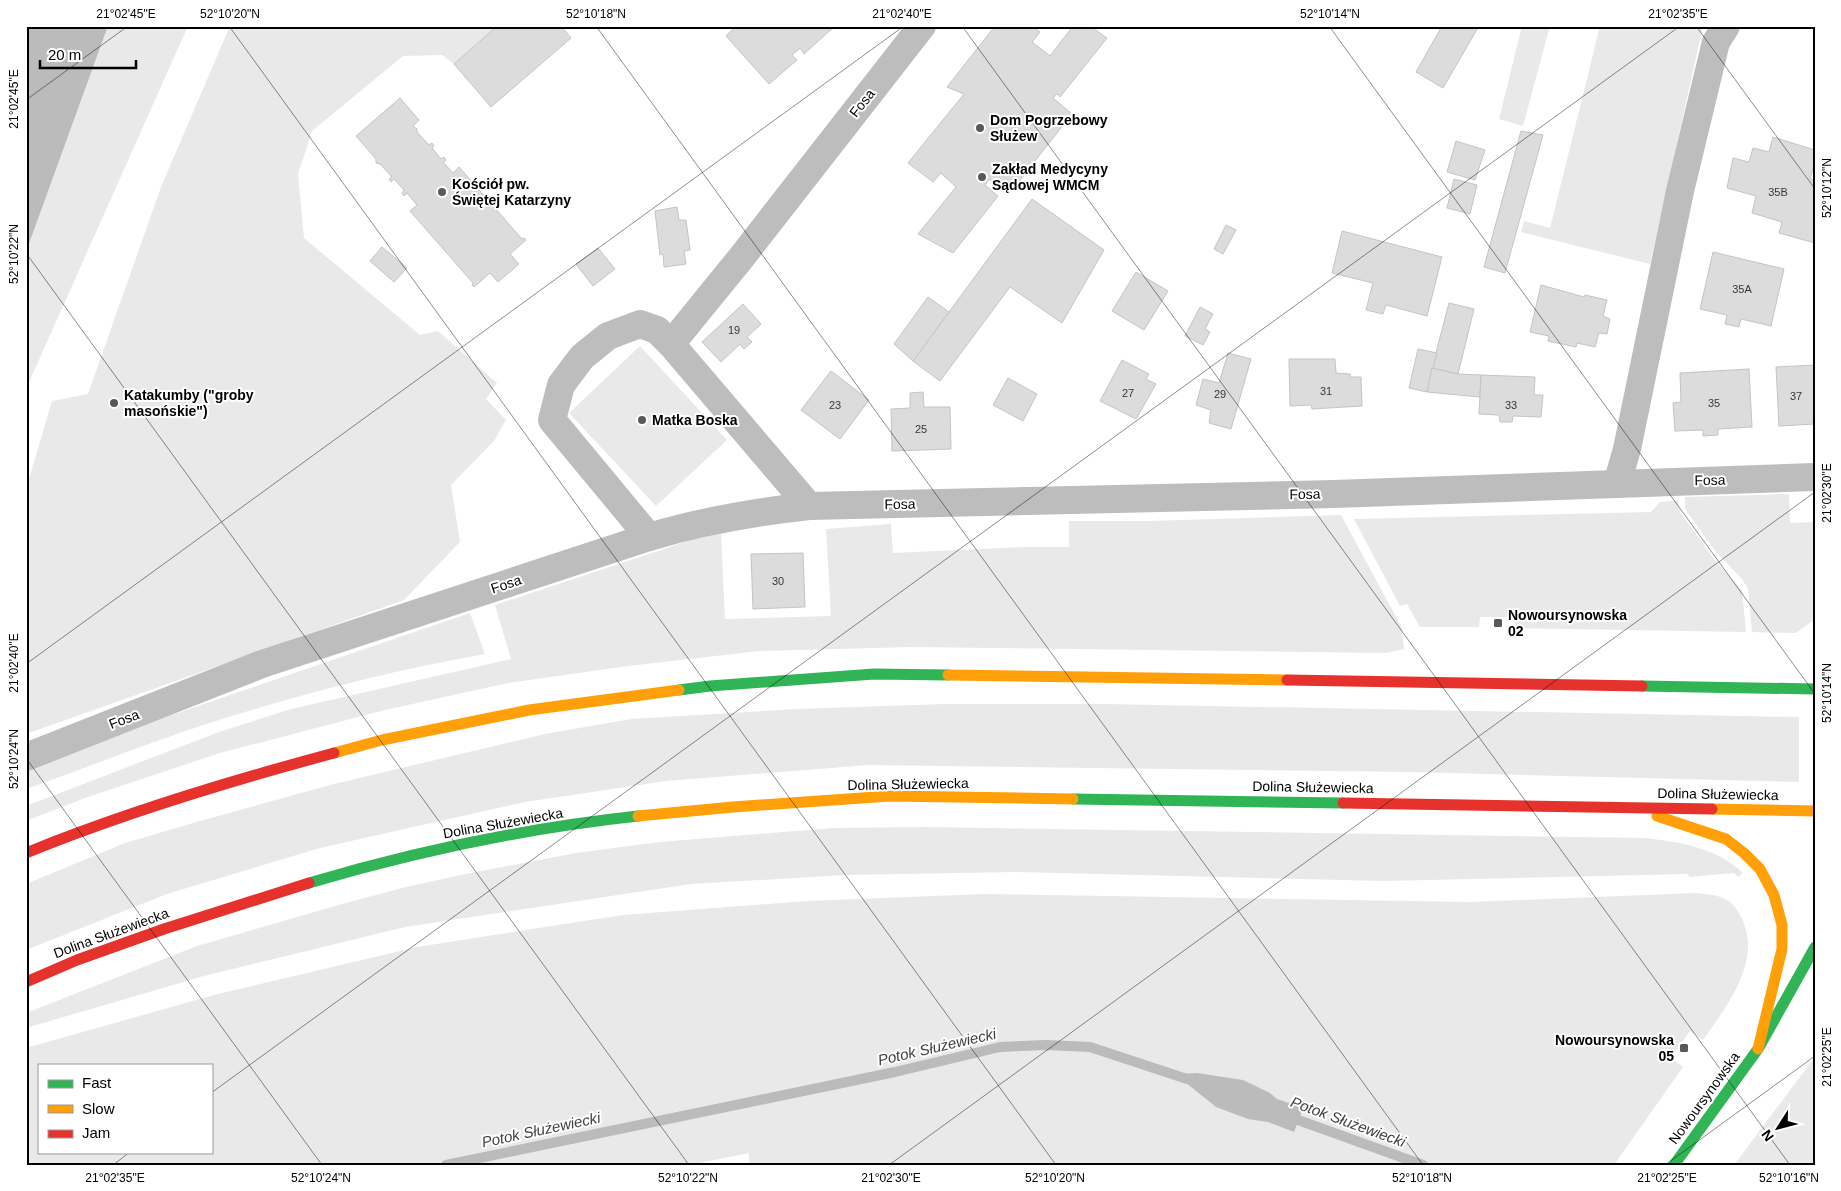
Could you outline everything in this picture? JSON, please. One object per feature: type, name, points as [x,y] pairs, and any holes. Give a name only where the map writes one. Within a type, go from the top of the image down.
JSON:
[{"type":"main road","points":[[26,853],[72,834],[239,778],[382,740],[529,710],[710,686],[874,674],[1509,682],[1815,689]]},
{"type":"main road","name":"Dolina Służewiecka","points":[[26,982],[107,950],[236,904],[362,868],[474,842],[587,824],[740,806],[890,796],[1815,811]]},
{"type":"main road","points":[[1632,807],[1726,840],[1744,853],[1760,869],[1778,908],[1782,925],[1782,949],[1758,1049]]},
{"type":"main road","name":"Nowoursynowska","points":[[1758,1049],[1815,947]]},
{"type":"main road","name":"Nowoursynowska","points":[[1674,1165],[1758,1049],[1789,1015]]},
{"type":"street","name":"Fosa","points":[[671,344],[741,258],[922,26]]},
{"type":"street","points":[[1617,484],[1627,449],[1680,191],[1716,42],[1726,26]]},
{"type":"street","points":[[649,537],[552,420],[561,386],[582,357],[608,336],[640,324],[657,330],[671,344],[810,506]]},
{"type":"street","name":"Fosa","points":[[26,757],[262,664],[649,537],[682,527],[762,511],[810,506],[1334,494],[1815,477]]},
{"type":"shaded area","points":[[26,26],[108,26],[26,252]]},
{"type":"shaded area","points":[[108,26],[188,26],[26,389],[26,252]]},
{"type":"shaded area","points":[[230,26],[497,26],[454,64],[442,55],[403,56],[312,131],[298,174],[304,238],[420,335],[438,331],[497,383],[486,399],[506,420],[494,441],[451,485],[460,542],[404,600],[26,734],[26,489],[52,401],[88,394],[161,187]]},
{"type":"shaded area","points":[[1522,26],[1550,26],[1523,126],[1499,119]]},
{"type":"shaded area","points":[[1600,26],[1703,26],[1650,264],[1521,232],[1524,221],[1550,228]]},
{"type":"shaded area","points":[[640,346],[727,440],[656,506],[569,413]]},
{"type":"shaded area","points":[[1789,494],[1790,523],[1815,522],[1815,619],[1796,633],[1752,632],[1748,589],[1742,579],[1716,552],[1685,509],[1685,497]]},
{"type":"shaded area","points":[[1678,500],[1680,512],[1717,563],[1742,590],[1746,632],[1516,628],[1515,617],[1480,617],[1479,627],[1420,627],[1407,604],[1400,606],[1354,519],[1651,512],[1660,502]]},
{"type":"shaded area","points":[[1341,515],[1402,628],[1404,649],[1386,653],[910,647],[759,651],[628,666],[508,683],[385,710],[220,753],[85,798],[26,821],[26,806],[219,732],[291,709],[511,659],[495,605],[688,541],[721,533],[725,619],[831,616],[826,529],[891,524],[893,553],[1069,547],[1069,521],[1150,521]]},
{"type":"shaded area","points":[[470,613],[485,654],[383,675],[249,711],[168,737],[26,789],[26,771],[160,719]]},
{"type":"shaded area","points":[[946,704],[1105,704],[1799,717],[1799,782],[1410,772],[868,765],[666,781],[525,802],[320,848],[167,894],[26,950],[26,884],[125,843],[334,784],[545,734],[631,719],[795,709]]},
{"type":"shaded area","points":[[925,827],[1645,838],[1685,844],[1710,852],[1733,864],[1743,873],[1738,877],[1734,873],[1689,877],[1688,874],[1384,881],[1014,872],[846,875],[691,884],[405,927],[204,976],[26,1028],[26,1013],[197,946],[406,887],[576,853],[660,842],[833,828]]},
{"type":"shaded area","points":[[1694,893],[1718,896],[1734,906],[1743,921],[1748,953],[1744,969],[1731,999],[1703,1040],[1690,1031],[1671,1058],[1683,1067],[1614,1165],[749,1165],[749,1153],[690,1165],[26,1165],[26,1048],[214,995],[417,947],[623,915],[807,901],[985,894],[1472,902]]},
{"type":"shaded area","points":[[1815,1057],[1815,1165],[1734,1165],[1808,1066]]},
{"type":"shaded area","points":[[1197,1073],[1243,1080],[1270,1093],[1277,1099],[1303,1108],[1294,1132],[1268,1122],[1248,1119],[1216,1107],[1175,1074]]},
{"type":"building","points":[[497,26],[561,26],[571,38],[491,107],[454,64]]},
{"type":"building","points":[[736,26],[835,26],[804,54],[800,48],[792,55],[797,60],[769,84],[726,36]]},
{"type":"building","points":[[995,26],[1032,26],[1040,32],[1032,42],[1050,56],[1073,26],[1090,26],[1107,38],[1060,97],[1057,94],[1053,98],[1072,114],[1009,194],[989,179],[985,185],[998,196],[953,253],[918,234],[956,187],[941,173],[933,182],[908,163],[964,94],[947,87]]},
{"type":"building","points":[[1442,26],[1479,26],[1443,88],[1416,72]]},
{"type":"building","name":"Kościół pw. Świętej Katarzyny","points":[[400,98],[419,120],[413,126],[417,129],[417,132],[429,145],[432,143],[434,146],[432,148],[441,159],[444,157],[446,160],[443,162],[453,173],[459,167],[522,239],[526,240],[510,254],[519,264],[498,282],[490,273],[474,287],[472,285],[473,283],[410,211],[417,205],[407,193],[404,196],[402,193],[404,190],[394,179],[391,182],[389,179],[392,177],[380,164],[376,163],[376,159],[356,136]]},
{"type":"building","points":[[1521,131],[1543,135],[1505,273],[1484,267]]},
{"type":"building","points":[[1773,137],[1815,150],[1815,163],[1810,179],[1815,180],[1815,243],[1779,233],[1782,222],[1752,213],[1756,196],[1727,188],[1733,158],[1749,162],[1753,148],[1769,152]]},
{"type":"building","points":[[1456,141],[1485,150],[1475,180],[1447,172]]},
{"type":"building","points":[[1454,179],[1477,185],[1470,214],[1447,208]]},
{"type":"building","points":[[1032,199],[1104,250],[1062,323],[1010,287],[940,381],[913,361]]},
{"type":"building","points":[[677,207],[679,220],[686,220],[690,250],[684,251],[686,264],[664,267],[663,254],[660,255],[655,211]]},
{"type":"building","points":[[1226,225],[1236,230],[1223,254],[1214,249]]},
{"type":"building","points":[[1342,231],[1442,257],[1427,316],[1386,305],[1383,314],[1366,310],[1373,283],[1332,273]]},
{"type":"building","points":[[382,247],[407,268],[394,282],[370,261]]},
{"type":"building","points":[[598,248],[615,269],[593,286],[576,264]]},
{"type":"building","points":[[1713,252],[1784,269],[1771,326],[1741,319],[1739,327],[1725,324],[1727,315],[1700,309]]},
{"type":"building","points":[[1136,272],[1168,291],[1144,330],[1112,311]]},
{"type":"building","points":[[1541,285],[1584,297],[1585,295],[1607,300],[1603,316],[1610,319],[1607,334],[1599,333],[1595,347],[1577,343],[1576,347],[1548,341],[1549,336],[1530,332]]},
{"type":"building","points":[[928,297],[949,312],[913,361],[894,344]]},
{"type":"building","points":[[1449,303],[1474,309],[1458,374],[1432,368]]},
{"type":"building","points":[[743,304],[761,324],[747,337],[752,342],[744,349],[740,344],[721,362],[702,342]]},
{"type":"building","points":[[1200,307],[1213,314],[1205,329],[1210,332],[1203,345],[1185,336]]},
{"type":"building","points":[[1418,349],[1437,353],[1427,392],[1409,388]]},
{"type":"building","points":[[1228,353],[1251,359],[1231,429],[1209,423],[1211,410],[1196,405],[1203,379],[1219,383]]},
{"type":"building","points":[[1289,359],[1335,359],[1336,373],[1350,374],[1351,377],[1361,377],[1362,406],[1312,409],[1311,405],[1290,406]]},
{"type":"building","points":[[1122,360],[1149,374],[1146,379],[1156,384],[1136,419],[1100,401]]},
{"type":"building","points":[[1815,365],[1815,424],[1779,426],[1776,367]]},
{"type":"building","points":[[1432,368],[1458,374],[1481,375],[1480,397],[1427,392]]},
{"type":"building","points":[[1749,369],[1752,427],[1718,429],[1718,435],[1703,436],[1703,430],[1675,431],[1673,403],[1681,402],[1680,373]]},
{"type":"building","points":[[831,371],[869,400],[840,439],[801,410]]},
{"type":"building","points":[[1481,375],[1535,377],[1534,395],[1543,395],[1541,417],[1513,416],[1512,422],[1500,422],[1499,415],[1479,414]]},
{"type":"building","points":[[1008,378],[1037,394],[1023,421],[993,405]]},
{"type":"building","points":[[923,392],[924,407],[950,407],[951,449],[892,451],[891,409],[910,408],[910,393]]},
{"type":"building","points":[[803,553],[805,607],[753,609],[751,554]]},
{"type":"waterway","name":"Potok Służewiecki","points":[[446,1165],[895,1072],[1000,1047],[1046,1045],[1090,1047],[1187,1079]]},
{"type":"waterway","name":"Potok Służewiecki","points":[[1287,1116],[1423,1165]]},
{"type":"traffic: fast","points":[[679,690],[874,674],[948,675]]},
{"type":"traffic: fast","points":[[1642,686],[1815,689]]},
{"type":"traffic: fast","points":[[1073,799],[1343,803]]},
{"type":"traffic: fast","points":[[309,883],[350,871],[472,842],[555,827],[638,816]]},
{"type":"traffic: fast","points":[[1674,1165],[1758,1049],[1815,947]]},
{"type":"traffic: slow","points":[[948,675],[1287,680]]},
{"type":"traffic: slow","points":[[334,753],[382,740],[529,710],[679,690]]},
{"type":"traffic: slow","points":[[638,816],[890,796],[1073,799]]},
{"type":"traffic: slow","points":[[1712,809],[1815,811]]},
{"type":"traffic: slow","points":[[1657,816],[1726,839],[1760,869],[1774,895],[1782,925],[1782,949],[1758,1049]]},
{"type":"traffic: jam","points":[[1287,680],[1642,686]]},
{"type":"traffic: jam","points":[[26,853],[178,798],[334,753]]},
{"type":"traffic: jam","points":[[1343,803],[1712,809]]},
{"type":"traffic: jam","points":[[26,982],[77,960],[164,929],[309,883]]},
{"type":"place","name":"Dom Pogrzebowy Służew","points":[[980,128]]},
{"type":"place","name":"Zakład Medycyny Sądowej WMCM","points":[[982,177]]},
{"type":"place","name":"Kościół pw. Świętej Katarzyny","points":[[442,192]]},
{"type":"place","name":"Katakumby (\"groby masońskie\")","points":[[114,403]]},
{"type":"place","name":"Matka Boska","points":[[642,420]]},
{"type":"place","name":"Nowoursynowska 02","points":[[1498,623]]},
{"type":"place","name":"Nowoursynowska 05","points":[[1684,1048]]}]
